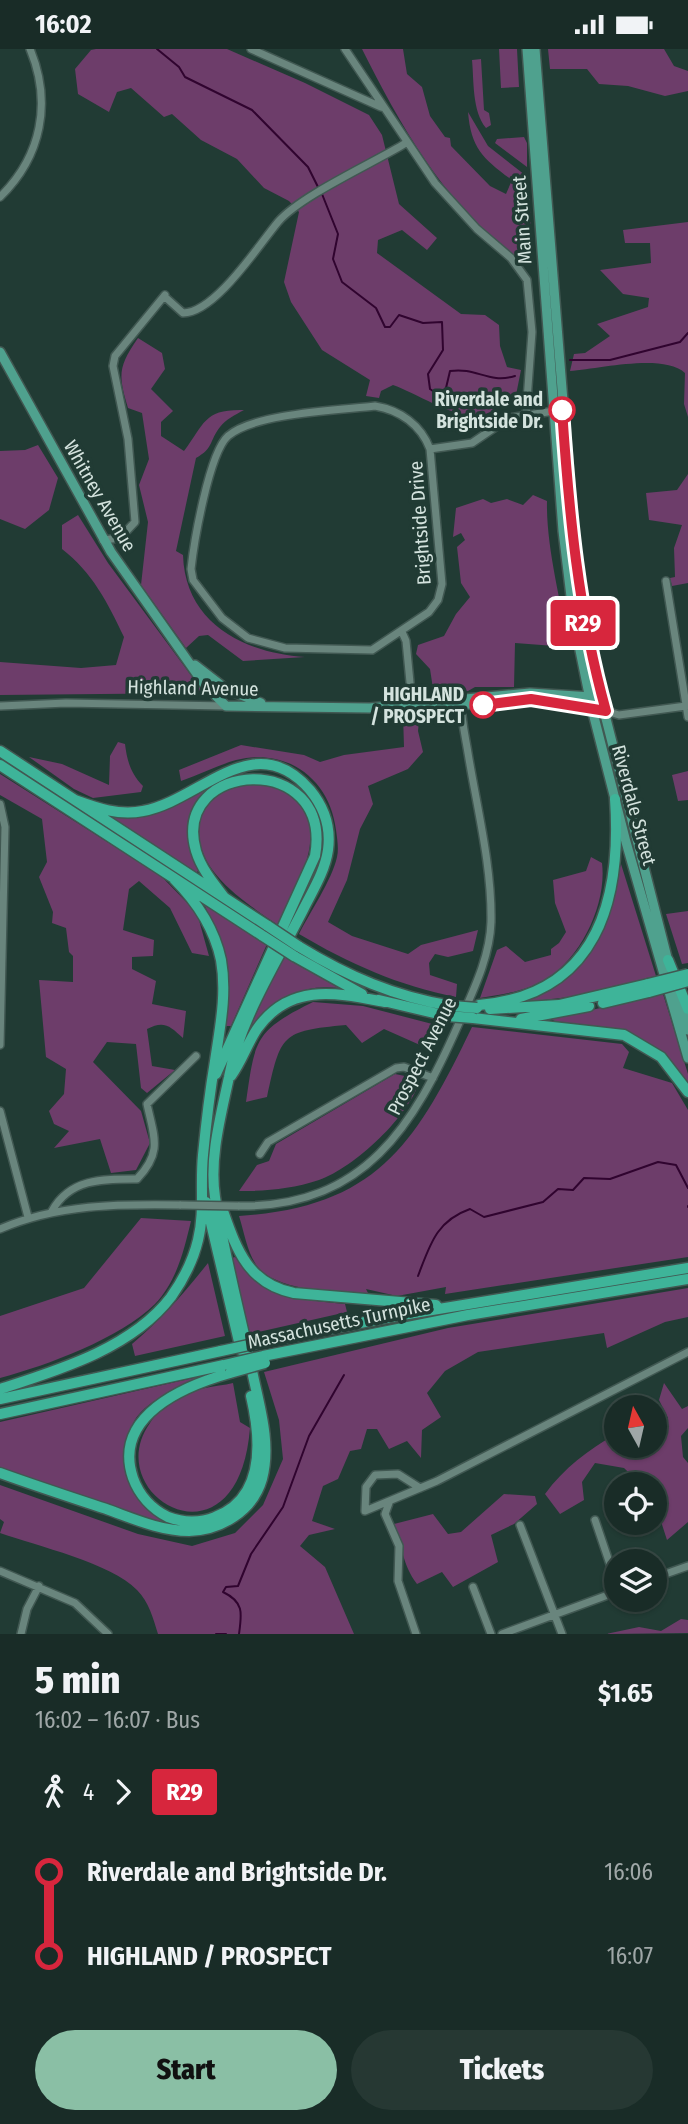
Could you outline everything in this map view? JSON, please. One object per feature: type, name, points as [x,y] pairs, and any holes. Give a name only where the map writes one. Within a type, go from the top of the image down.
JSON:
[{"type":"highway","points":[[0,751],[224,897],[265,931]]},
{"type":"highway","points":[[0,765],[174,879],[265,931],[344,986],[385,1002]]},
{"type":"highway","points":[[0,1389],[83,1358],[129,1335],[152,1318],[178,1286],[191,1261],[201,1223],[228,1080],[242,1035],[327,859],[328,829],[321,805],[305,785],[290,774],[259,765],[226,770],[165,804],[144,811],[112,811],[75,800]]},
{"type":"highway","points":[[214,1080],[315,856],[317,834],[312,815],[300,797],[284,785],[260,778],[234,780],[211,794],[200,810],[194,829],[195,848],[202,866],[224,897]]},
{"type":"highway","points":[[296,951],[373,986],[454,1009],[476,1011],[546,987],[565,974],[590,946],[606,911],[615,871],[615,799]]},
{"type":"highway","points":[[0,1473],[174,1530],[199,1530],[217,1526],[236,1515],[251,1500],[264,1469],[264,1429],[202,1158],[223,998],[220,957],[203,915],[174,879]]},
{"type":"highway","points":[[668,960],[688,1009]]},
{"type":"highway","points":[[492,1020],[548,1016],[688,974]]},
{"type":"highway","points":[[228,1080],[259,1026],[293,999],[322,992],[385,1002],[476,1011],[559,1005],[688,981]]},
{"type":"highway","points":[[476,1011],[492,1020],[605,1031],[631,1038],[660,1057],[688,1092]]},
{"type":"highway","points":[[208,1184],[239,1255],[253,1272],[272,1286],[305,1294],[456,1306]]},
{"type":"highway","points":[[208,1184],[252,1401],[258,1452],[252,1482],[236,1505],[210,1519],[175,1519],[154,1508],[138,1489],[130,1467],[134,1438],[145,1418],[165,1399],[227,1369]]},
{"type":"highway","name":"Massachusetts Turnpike","points":[[0,1399],[262,1342],[456,1306],[688,1268]]},
{"type":"highway","name":"Massachusetts Turnpike","points":[[0,1414],[227,1369],[421,1324],[688,1279]]},
{"type":"main road","name":"Main Street","points":[[527,49],[556,389]]},
{"type":"main road","name":"Main Street","points":[[535,49],[556,389]]},
{"type":"main road","name":"Whitney Avenue","points":[[0,352],[103,540],[215,702],[226,706]]},
{"type":"main road","name":"Riverdale Street","points":[[556,389],[554,411],[567,571],[589,697],[658,963],[688,1058]]},
{"type":"main road","name":"Riverdale Street","points":[[556,389],[585,633],[688,1030]]},
{"type":"main road","name":"Whitney Avenue","points":[[182,651],[226,689],[274,706]]},
{"type":"main road","points":[[215,702],[226,689]]},
{"type":"main road","name":"Highland Avenue","points":[[385,707],[397,710],[538,693],[589,697],[601,695]]},
{"type":"main road","name":"Highland Avenue","points":[[226,706],[385,707],[412,703],[531,699],[606,711]]},
{"type":"street","points":[[0,195],[27,165],[40,131],[40,81],[30,49]]},
{"type":"street","points":[[251,49],[383,107]]},
{"type":"street","points":[[345,49],[406,143],[462,215],[511,258],[527,280],[532,332],[526,414]]},
{"type":"street","points":[[103,540],[120,538],[135,522],[128,439],[113,366],[115,356],[165,295],[183,313],[200,309],[238,272],[287,212],[406,143]]},
{"type":"street","name":"Brightside Drive","points":[[375,406],[406,418],[423,434],[430,449],[442,590],[433,608],[375,649],[364,651],[276,647],[237,631],[222,618],[198,587],[191,569],[205,496],[219,452],[228,436],[255,423],[279,418],[375,406]]},
{"type":"street","name":"Brightside Drive","points":[[430,449],[472,443],[509,418],[554,411]]},
{"type":"street","points":[[666,581],[688,717]]},
{"type":"street","points":[[402,632],[406,641],[412,703]]},
{"type":"street","name":"Highland Avenue","points":[[1,706],[215,702]]},
{"type":"street","name":"Prospect Avenue","points":[[0,1229],[28,1217],[52,1211],[98,1205],[238,1206],[299,1198],[332,1186],[361,1169],[409,1122],[433,1077],[483,966],[491,923],[486,865],[461,703]]},
{"type":"street","points":[[606,711],[620,715],[686,706]]},
{"type":"street","points":[[0,804],[5,827],[0,1045]]},
{"type":"street","points":[[52,1211],[61,1196],[78,1185],[96,1180],[137,1178],[152,1163],[156,1148],[147,1104],[196,1056]]},
{"type":"street","points":[[260,1154],[268,1142],[396,1068],[406,1067],[433,1077]]},
{"type":"street","points":[[0,1111],[28,1217]]},
{"type":"street","points":[[419,1488],[398,1475],[374,1475],[366,1487],[365,1510],[419,1488],[688,1352]]},
{"type":"street","points":[[391,1501],[384,1514],[399,1546],[399,1586],[416,1634]]},
{"type":"street","points":[[595,1521],[605,1549]]},
{"type":"street","points":[[520,1525],[562,1634]]},
{"type":"street","points":[[667,1573],[688,1566]]},
{"type":"street","points":[[0,1571],[75,1602],[108,1634]]},
{"type":"street","points":[[21,1634],[27,1609],[39,1586]]},
{"type":"street","points":[[473,1587],[491,1634]]},
{"type":"street","points":[[502,1634],[604,1596]]},
{"type":"shaded area","points":[[227,49],[369,115],[382,135],[399,204],[437,238],[427,250],[402,230],[378,240],[377,253],[461,314],[485,315],[499,325],[500,346],[507,367],[521,370],[515,400],[483,415],[471,416],[448,410],[393,385],[381,391],[379,398],[366,396],[370,380],[322,350],[291,302],[284,282],[299,212],[289,201],[264,188],[237,159],[201,140],[172,114],[164,117],[131,88],[117,92],[109,112],[78,94],[75,69],[91,50]]},
{"type":"shaded area","points":[[362,49],[403,49],[407,74],[422,87],[430,116],[445,137],[450,138],[451,146],[490,186],[506,194],[512,180],[480,152],[472,135],[468,112],[488,146],[525,175],[528,180],[531,223],[525,226],[525,263],[473,219],[430,167],[394,109]]},
{"type":"shaded area","points":[[499,49],[517,49],[519,87],[501,88]]},
{"type":"shaded area","points":[[548,49],[664,49],[674,66],[688,71],[688,91],[665,96],[628,86],[599,84],[587,69],[550,69]]},
{"type":"shaded area","points":[[481,59],[484,110],[489,113],[491,125],[486,128],[476,105],[472,60]]},
{"type":"shaded area","points":[[524,137],[527,143],[527,167],[495,143],[497,139]]},
{"type":"shaded area","points":[[688,222],[688,417],[684,404],[685,373],[675,367],[647,363],[570,371],[574,354],[585,353],[610,336],[597,324],[648,307],[649,298],[623,294],[600,270],[651,263],[650,243],[625,243],[623,230]]},
{"type":"shaded area","points":[[138,338],[162,353],[165,369],[151,389],[173,411],[161,422],[161,436],[184,451],[202,425],[213,415],[244,410],[222,424],[209,447],[196,458],[176,551],[183,555],[186,579],[194,599],[206,616],[240,641],[260,649],[305,657],[243,661],[208,635],[199,636],[186,648],[141,585],[148,522],[139,485],[149,459],[142,413],[128,408],[121,379],[123,364]]},
{"type":"shaded area","points":[[38,445],[58,478],[49,510],[25,529],[0,519],[0,451],[25,450]]},
{"type":"shaded area","points":[[688,474],[688,583],[672,586],[670,578],[675,577],[674,548],[682,525],[649,520],[646,493],[677,490]]},
{"type":"shaded area","points":[[533,495],[547,501],[551,555],[568,647],[515,643],[514,687],[475,687],[468,691],[434,695],[430,669],[416,654],[418,645],[444,636],[456,614],[470,597],[461,583],[457,547],[465,540],[461,533],[453,537],[456,508],[483,499],[491,503],[507,499],[523,505]]},
{"type":"shaded area","points":[[78,515],[108,563],[204,693],[0,695],[0,662],[81,668],[116,665],[124,637],[91,578],[62,549],[62,525]]},
{"type":"shaded area","points":[[420,712],[418,731],[423,752],[408,769],[368,786],[373,804],[360,829],[347,880],[328,922],[352,936],[408,954],[421,945],[478,930],[473,951],[448,957],[435,954],[429,963],[430,975],[457,984],[456,997],[414,987],[374,972],[299,934],[330,876],[338,851],[332,812],[325,796],[303,771],[273,758],[255,757],[229,762],[181,781],[179,770],[241,745],[304,755],[320,762],[344,755],[404,747],[403,714]]},
{"type":"shaded area","points":[[118,742],[125,744],[130,767],[143,786],[141,792],[93,798],[74,789],[29,757],[62,764],[109,785],[110,756]]},
{"type":"shaded area","points":[[688,771],[688,800],[678,801],[672,775]]},
{"type":"shaded area","points":[[0,774],[161,876],[197,913],[209,956],[192,953],[170,908],[139,881],[129,889],[123,930],[154,940],[153,956],[132,957],[132,969],[156,981],[152,1004],[186,1011],[183,1038],[162,1025],[147,1029],[152,1066],[175,1070],[147,1093],[141,1088],[136,1044],[107,1042],[93,1062],[141,1111],[150,1143],[136,1170],[111,1173],[100,1139],[54,1148],[69,1131],[54,1124],[49,1111],[64,1094],[66,1069],[46,1057],[39,980],[73,982],[73,956],[69,952],[66,928],[52,923],[53,912],[39,877],[47,862],[42,819],[0,795]]},
{"type":"shaded area","points":[[245,782],[283,790],[299,803],[308,818],[311,836],[308,854],[295,892],[278,925],[235,894],[222,881],[210,867],[199,836],[201,818],[208,804],[218,794]]},
{"type":"shaded area","points":[[210,783],[212,785],[197,803],[190,825],[191,847],[199,870],[196,873],[106,814],[138,814],[161,809]]},
{"type":"shaded area","points":[[591,857],[602,863],[600,895],[590,927],[571,956],[548,978],[533,986],[480,998],[497,950],[506,946],[525,962],[551,955],[551,949],[566,932],[555,903],[553,880],[586,871]]},
{"type":"shaded area","points":[[621,864],[656,976],[578,996],[517,1003],[561,981],[589,950],[607,910]]},
{"type":"shaded area","points":[[204,904],[267,944],[231,1026],[224,1026],[221,942]]},
{"type":"shaded area","points":[[688,911],[688,963],[682,964],[666,914]]},
{"type":"shaded area","points":[[283,956],[339,988],[312,988],[290,995],[250,1027]]},
{"type":"shaded area","points":[[663,994],[688,1074],[688,1088],[668,1060],[647,1042],[622,1032],[551,1019]]},
{"type":"shaded area","points":[[313,1002],[363,1006],[440,1026],[429,1049],[384,1029],[362,1043],[346,1025],[296,1034],[281,1048],[267,1097],[246,1102],[252,1064],[261,1040],[279,1021]]},
{"type":"shaded area","points":[[472,1027],[622,1044],[629,1052],[623,1068],[672,1083],[688,1110],[688,1257],[445,1294],[446,1287],[397,1296],[366,1289],[369,1295],[307,1289],[275,1280],[263,1272],[250,1252],[239,1216],[287,1210],[326,1199],[359,1183],[387,1162],[432,1104]]},
{"type":"shaded area","points":[[395,1074],[420,1079],[415,1093],[379,1139],[348,1164],[333,1174],[299,1186],[239,1191],[257,1165],[269,1161],[276,1144]]},
{"type":"shaded area","points":[[141,1218],[191,1221],[182,1254],[163,1295],[140,1317],[103,1339],[61,1358],[0,1378],[0,1316],[84,1288]]},
{"type":"shaded area","points":[[235,1257],[271,1290],[296,1298],[345,1304],[347,1312],[249,1334],[232,1258]]},
{"type":"shaded area","points":[[208,1263],[225,1336],[135,1356],[132,1344],[172,1305]]},
{"type":"shaded area","points":[[688,1288],[688,1317],[665,1322],[607,1348],[604,1333],[478,1352],[445,1371],[427,1393],[441,1417],[422,1430],[421,1458],[407,1441],[389,1449],[377,1429],[367,1429],[361,1449],[350,1451],[338,1479],[323,1486],[312,1521],[335,1529],[309,1535],[300,1546],[325,1567],[354,1634],[158,1634],[145,1600],[125,1580],[92,1564],[0,1533],[4,1522],[0,1519],[0,1485],[138,1534],[192,1546],[235,1533],[263,1505],[283,1459],[279,1420],[264,1372],[448,1328]]},
{"type":"shaded area","points":[[202,1376],[147,1406],[132,1425],[130,1437],[138,1497],[191,1527],[154,1521],[0,1469],[0,1422]]},
{"type":"shaded area","points":[[233,1383],[240,1422],[250,1428],[240,1474],[222,1500],[199,1511],[176,1509],[156,1496],[142,1476],[139,1450],[150,1423],[161,1408],[182,1394]]},
{"type":"shaded area","points":[[664,1383],[682,1409],[688,1406],[688,1428],[681,1436],[683,1457],[688,1463],[688,1522],[667,1540],[667,1472],[628,1472],[624,1468],[595,1463],[582,1482],[584,1500],[560,1514],[545,1494],[568,1468],[604,1442],[604,1458],[667,1458],[667,1395],[660,1395]]},
{"type":"shaded area","points":[[504,1494],[535,1496],[537,1504],[514,1524],[491,1535],[498,1562],[453,1587],[442,1572],[417,1584],[406,1563],[394,1524],[433,1514],[448,1534],[461,1532]]},
{"type":"shaded area","points":[[681,1619],[688,1620],[688,1633],[606,1634],[639,1627],[661,1631]]},
{"type":"waterway","points":[[157,49],[179,67],[185,77],[252,110],[308,167],[319,189]]},
{"type":"waterway","points":[[322,194],[338,234],[333,259],[342,282],[376,308],[385,327],[390,327],[399,315],[423,323],[442,322],[443,350],[428,374],[430,389],[440,396],[446,388],[450,371],[468,371],[497,378],[515,376]]},
{"type":"waterway","points":[[570,360],[610,360],[680,342],[688,333]]},
{"type":"waterway","points":[[418,1276],[431,1244],[442,1227],[458,1214],[470,1209],[484,1217],[543,1202],[558,1189],[573,1190],[584,1178],[610,1179],[658,1162],[676,1165],[688,1188]]},
{"type":"waterway","points":[[239,1634],[240,1609],[235,1600],[223,1592],[226,1587],[238,1586],[251,1554],[283,1507],[309,1436],[344,1375]]},
{"type":"waterway","points":[[216,1634],[226,1634]]},
{"type":"bus line","name":"R29","points":[[483,705],[531,699],[606,711],[591,660],[578,590],[562,410]]},
{"type":"place","name":"Riverdale and Brightside Dr.","points":[[562,410]]},
{"type":"place","name":"HIGHLAND / PROSPECT","points":[[483,705]]}]
